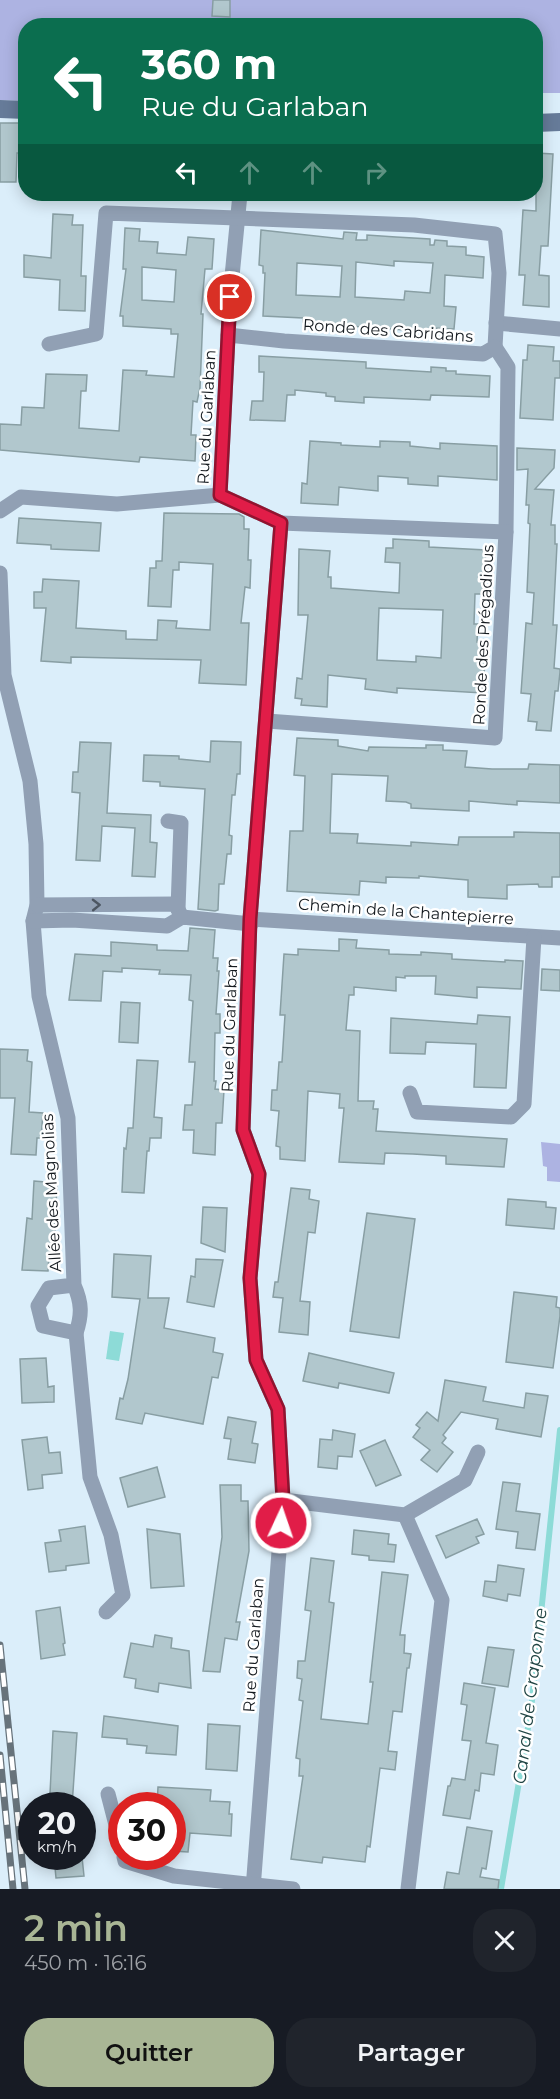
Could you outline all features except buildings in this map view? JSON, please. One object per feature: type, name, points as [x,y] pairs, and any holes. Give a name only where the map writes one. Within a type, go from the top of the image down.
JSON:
[{"type":"main road","points":[[0,109],[18,110]]},
{"type":"main road","points":[[543,123],[560,122]]},
{"type":"street","name":"Rue du Garlaban","points":[[239,201],[228,335],[220,495],[281,523],[250,922],[243,1130],[259,1174],[250,1278],[256,1360],[278,1409],[283,1500],[253,1887]]},
{"type":"street","points":[[49,344],[96,334],[106,213],[236,219]]},
{"type":"street","name":"Ronde des Cabridans","points":[[228,335],[284,341],[483,354],[495,347],[499,273],[495,234],[414,225],[236,219]]},
{"type":"street","points":[[496,323],[560,329]]},
{"type":"street","points":[[495,347],[508,367],[506,532]]},
{"type":"street","points":[[0,511],[21,497],[117,504],[220,495]]},
{"type":"street","name":"Ronde des Prégadious","points":[[267,721],[495,738],[506,532],[281,523]]},
{"type":"street","name":"Allée des Magnolias","points":[[0,573],[4,675],[30,782],[37,853],[37,905],[33,921],[39,996],[68,1118],[74,1285],[81,1300],[81,1317],[76,1333],[90,1478],[111,1535],[123,1595],[106,1612]]},
{"type":"street","points":[[33,921],[72,920],[167,926],[180,913],[181,824],[168,821]]},
{"type":"street","points":[[37,905],[175,904],[180,913]]},
{"type":"street","points":[[180,913],[250,922]]},
{"type":"street","name":"Chemin de la Chantepierre","points":[[250,922],[560,938]]},
{"type":"street","points":[[410,1093],[417,1112],[512,1117],[524,1104],[534,937]]},
{"type":"street","name":"Allée des Magnolias","points":[[74,1285],[49,1288],[38,1306],[43,1326],[76,1333]]},
{"type":"street","points":[[283,1500],[405,1515],[465,1480],[478,1452]]},
{"type":"street","points":[[405,1515],[442,1600],[408,1889]]},
{"type":"street","points":[[145,1870],[173,1882],[293,1889]]},
{"type":"shaded area","points":[[0,0],[560,0],[560,93],[543,93],[543,18],[18,18],[18,101],[0,100]]},
{"type":"shaded area","points":[[541,1142],[560,1144],[560,1182],[547,1181],[547,1167],[543,1166]]},
{"type":"shaded area","points":[[110,1331],[124,1333],[119,1361],[106,1359]]},
{"type":"waterway","name":"Canal de Craponne","points":[[501,1889],[531,1710],[560,1430]]},
{"type":"railway","points":[[0,1645],[25,1889]]},
{"type":"railway","points":[[0,1755],[13,1889]]},
{"type":"route","points":[[230,297],[220,495],[281,523],[250,919],[243,1130],[259,1174],[250,1278],[256,1360],[278,1409],[283,1500],[281,1523]]}]
